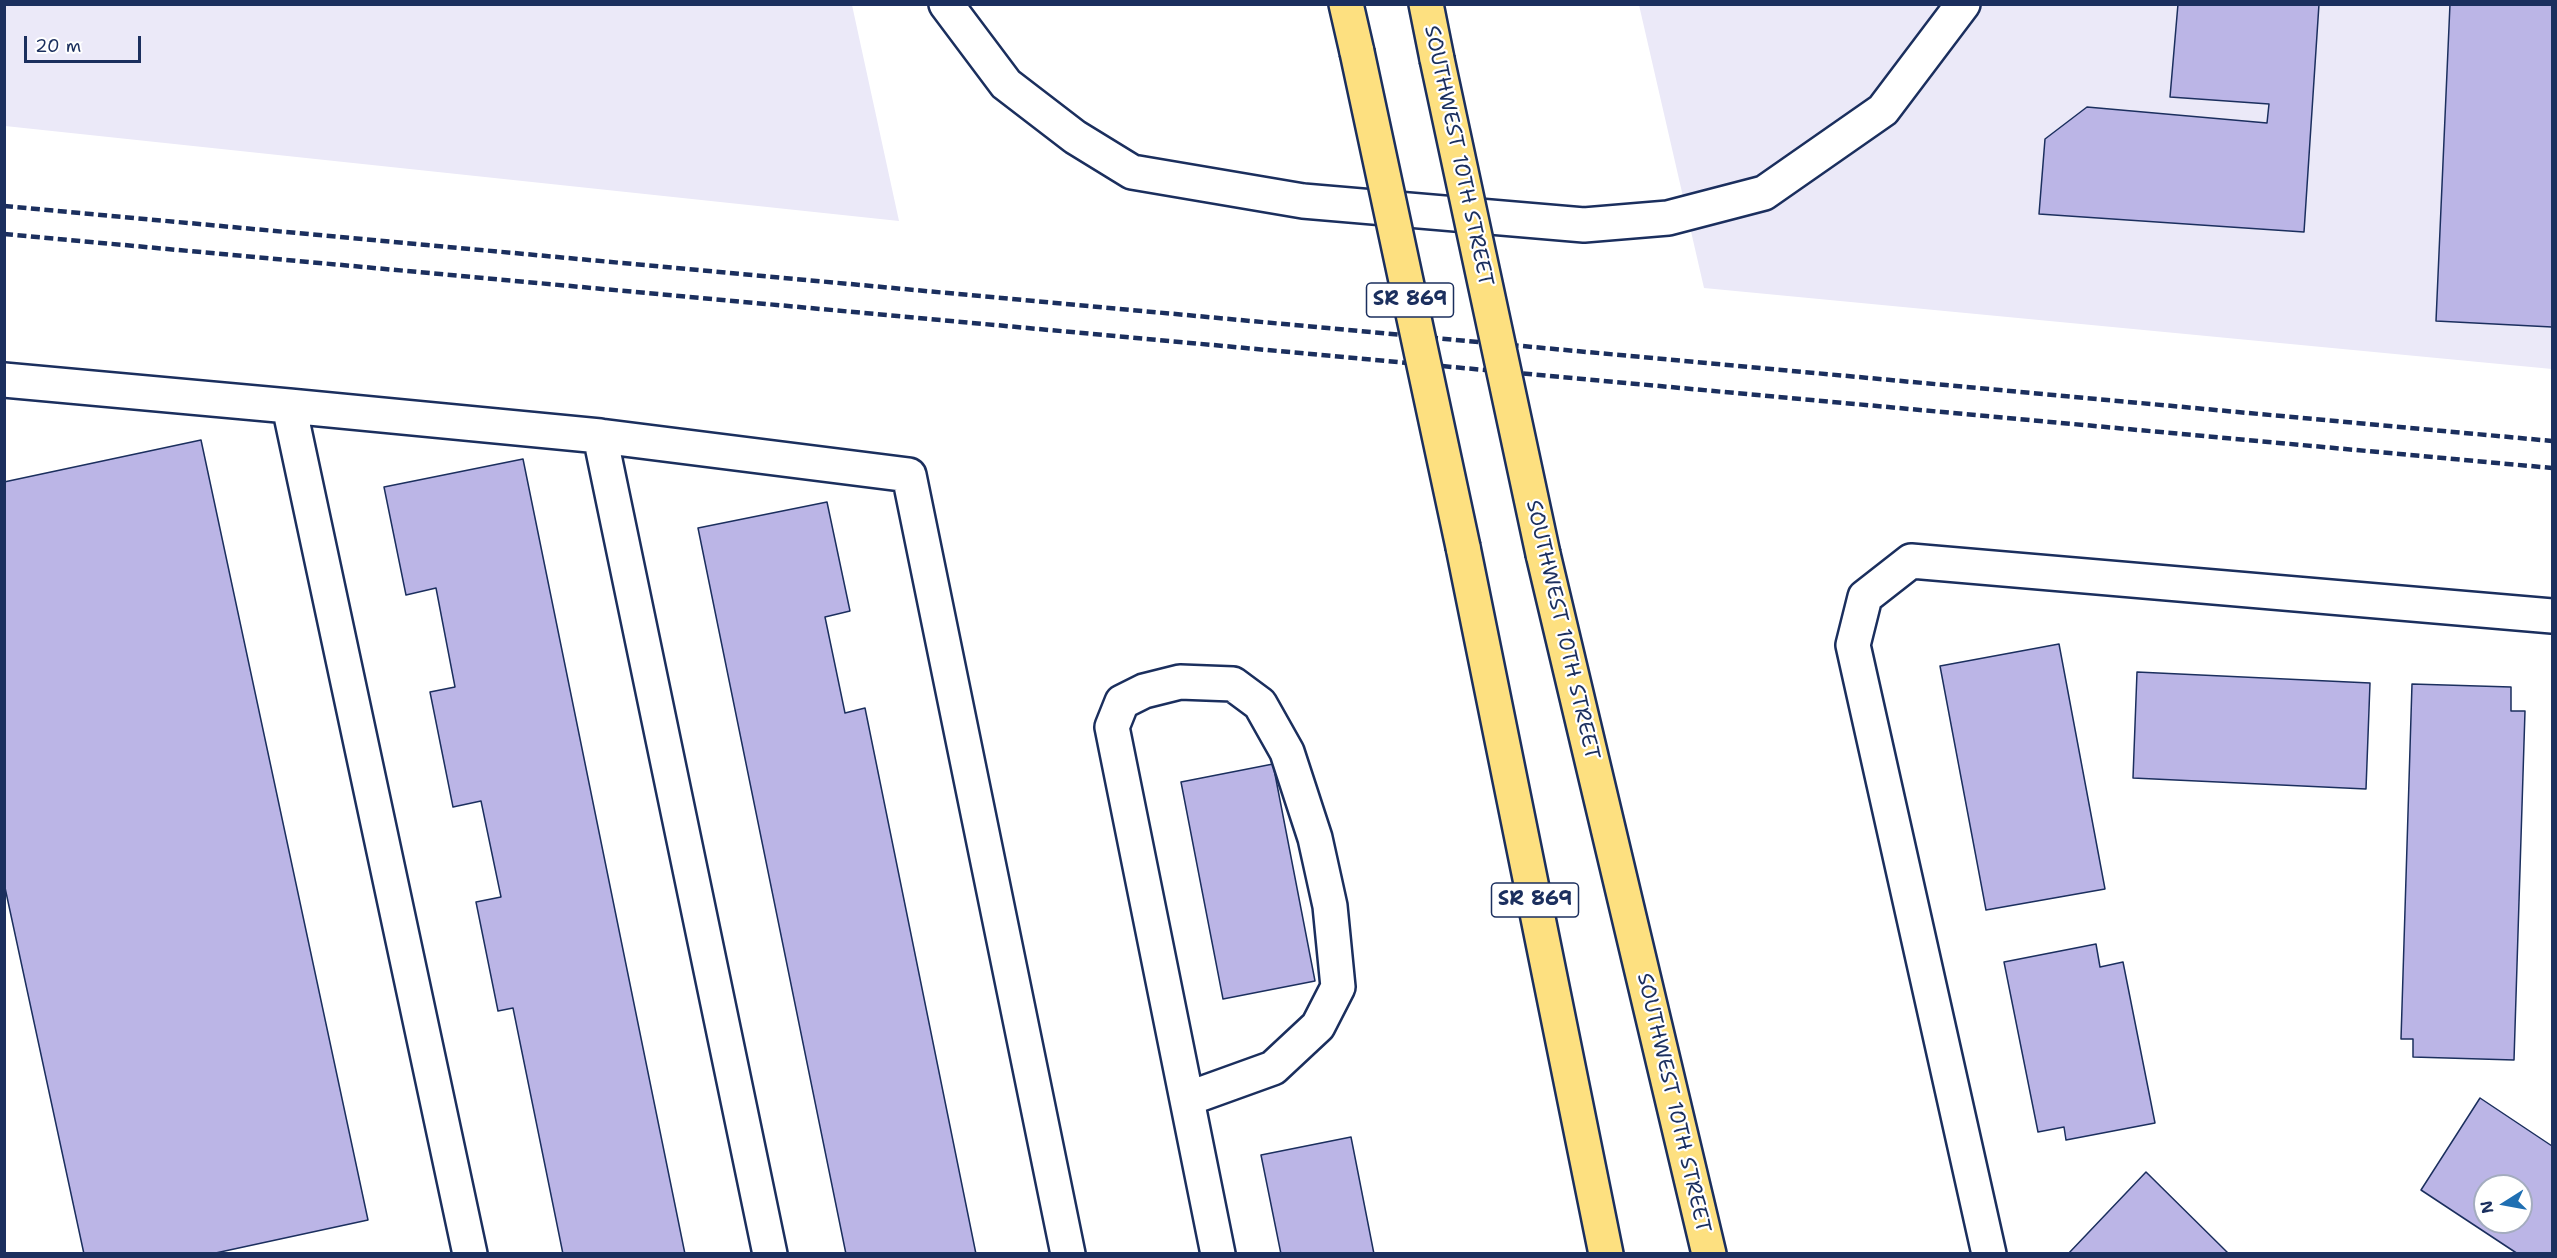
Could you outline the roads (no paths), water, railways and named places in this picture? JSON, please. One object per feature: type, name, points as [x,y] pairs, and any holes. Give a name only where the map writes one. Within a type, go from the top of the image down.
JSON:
[{"type":"main road","name":"SR 869","points":[[1346,4],[1463,547],[1606,1254]]},
{"type":"main road","name":"SOUTHWEST 10TH STREET","points":[[1426,4],[1543,554],[1709,1254]]},
{"type":"street","points":[[945,4],[1006,84],[1075,137],[1132,172],[1303,201],[1584,225],[1668,218],[1764,194],[1883,110],[1963,4]]},
{"type":"street","points":[[4,380],[600,436],[909,476],[1068,1254]]},
{"type":"street","points":[[289,406],[470,1254]]},
{"type":"street","points":[[600,436],[770,1254]]},
{"type":"street","points":[[1989,1254],[1853,645],[1865,597],[1911,561],[2553,616]]},
{"type":"street","points":[[1187,1099],[1273,1068],[1318,1026],[1338,987],[1330,906],[1315,838],[1287,752],[1260,704],[1233,684],[1180,682],[1144,691],[1122,702],[1112,727],[1218,1254]]},
{"type":"railway","points":[[4,206],[2552,441]]},
{"type":"railway","points":[[4,234],[2552,468]]}]
